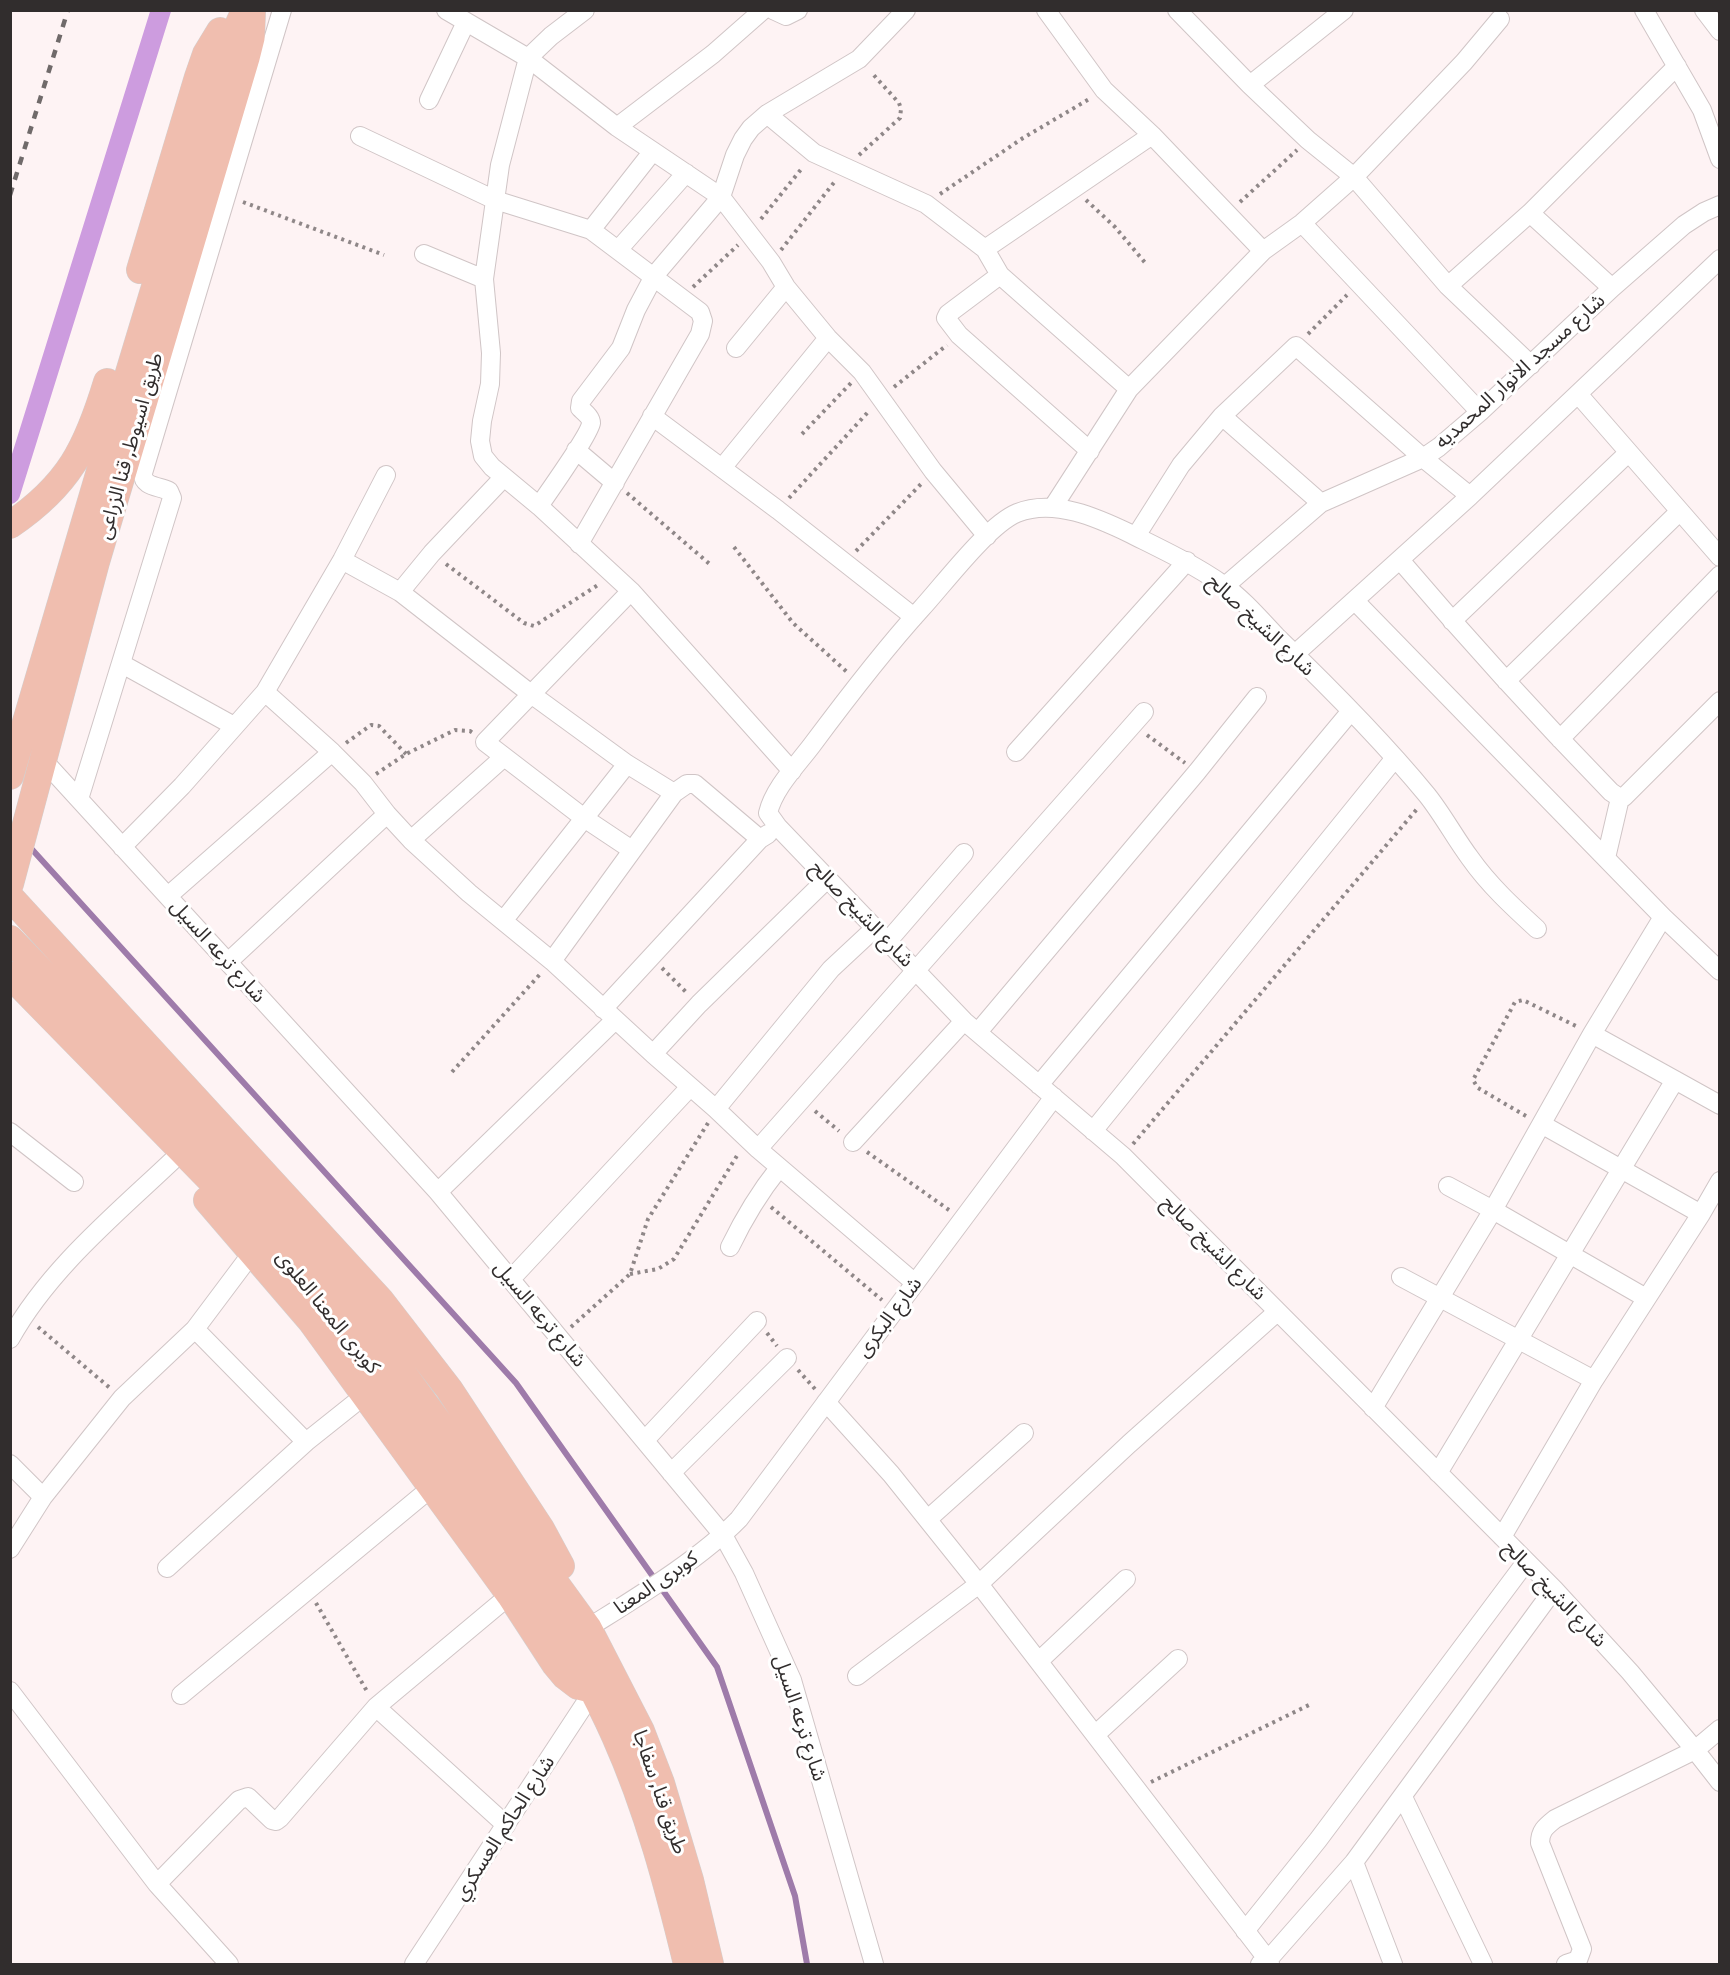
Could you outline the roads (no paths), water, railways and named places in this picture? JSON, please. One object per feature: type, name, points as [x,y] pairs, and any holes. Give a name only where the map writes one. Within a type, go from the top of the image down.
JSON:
[{"type":"highway","points":[[10,525],[32,510],[55,489],[73,466],[88,439],[99,410],[206,54],[219,33],[239,10]]},
{"type":"highway","name":"طريق اسيوط, قنا الزراعى","points":[[10,776],[15,740],[225,55],[245,10]]},
{"type":"highway","name":"طريق اسيوط, قنا الزراعى","points":[[10,884],[111,510],[246,58],[251,38],[252,10]]},
{"type":"highway","points":[[10,897],[381,1301],[416,1345],[473,1425],[541,1528],[559,1560],[588,1628]]},
{"type":"highway","name":"كوبرى المعنا العلوى","points":[[10,939],[289,1230],[354,1307],[413,1404],[546,1607],[594,1690]]},
{"type":"highway","name":"كوبرى المعنا العلوى","points":[[10,975],[281,1252],[340,1324],[413,1404],[588,1628]]},
{"type":"highway","points":[[10,989],[172,1161],[311,1321],[510,1596],[555,1664],[578,1686],[594,1690]]},
{"type":"highway","name":"طريق قنا, سفاجا","points":[[588,1628],[641,1731],[661,1783],[690,1880],[710,1965]]},
{"type":"highway","name":"طريق قنا, سفاجا","points":[[594,1690],[615,1734],[646,1811],[670,1890],[687,1965]]},
{"type":"street","points":[[79,800],[172,498],[169,491],[145,482],[142,473],[282,10]]},
{"type":"street","points":[[446,10],[528,58],[617,126],[721,197],[771,262],[786,287],[828,338],[862,372],[933,471],[987,536]]},
{"type":"street","points":[[585,10],[551,36],[528,58],[500,165],[484,279],[491,352],[490,384],[480,441],[483,456],[631,591],[792,771]]},
{"type":"street","points":[[617,126],[713,54],[763,10]]},
{"type":"street","points":[[773,10],[786,16],[798,10]]},
{"type":"street","points":[[539,506],[591,424],[590,419],[580,408],[581,401],[621,348],[636,310],[654,276],[721,197],[743,139],[750,129],[767,114],[859,59],[906,10]]},
{"type":"street","points":[[1046,10],[1104,90],[1152,135],[1263,251]]},
{"type":"street","points":[[1177,10],[1250,85],[1308,140],[1353,177],[1448,286],[1531,364]]},
{"type":"street","points":[[1250,85],[1344,10]]},
{"type":"street","points":[[1644,10],[1702,110],[1719,159]]},
{"type":"street","points":[[1704,10],[1719,31]]},
{"type":"street","points":[[1053,507],[1129,389],[1263,251],[1302,223],[1353,177],[1457,70],[1500,19]]},
{"type":"street","points":[[429,100],[466,22]]},
{"type":"street","points":[[1448,286],[1530,213],[1677,66]]},
{"type":"street","points":[[767,114],[814,153],[926,204],[986,249],[1000,274],[1129,389]]},
{"type":"street","points":[[986,249],[1152,135]]},
{"type":"street","points":[[360,136],[495,201],[591,230],[700,312],[703,328],[579,544]]},
{"type":"street","points":[[591,230],[653,151]]},
{"type":"street","points":[[618,250],[686,173]]},
{"type":"street","name":"شارع مسجد الانوار المحمديه","points":[[1225,586],[1321,503],[1423,458],[1480,412],[1612,288],[1684,225],[1719,205]]},
{"type":"street","points":[[1530,213],[1612,288]]},
{"type":"street","points":[[1302,223],[1480,412]]},
{"type":"street","points":[[424,254],[484,279]]},
{"type":"street","points":[[1295,654],[1470,496],[1719,259]]},
{"type":"street","points":[[1000,274],[948,314],[946,318],[948,322],[959,335],[1090,451]]},
{"type":"street","points":[[736,348],[786,287]]},
{"type":"street","points":[[722,468],[828,338]]},
{"type":"street","points":[[1136,536],[1181,465],[1222,416],[1296,346],[1423,458],[1470,496]]},
{"type":"street","points":[[1578,394],[1719,557]]},
{"type":"street","points":[[652,416],[778,510],[914,617]]},
{"type":"street","points":[[1222,416],[1321,503]]},
{"type":"street","points":[[576,450],[615,483]]},
{"type":"street","points":[[1452,621],[1628,453]]},
{"type":"street","points":[[123,847],[182,786],[265,692],[342,560],[386,474]]},
{"type":"street","points":[[400,592],[432,553],[504,477]]},
{"type":"street","name":"شارع الشيخ صالح","points":[[1537,929],[1511,906],[1479,871],[1428,796],[1395,758],[1295,654],[1225,586],[1187,561],[1136,536],[1100,520],[1053,507],[1035,508],[1017,513],[987,536],[858,683],[792,771],[769,811],[770,818],[778,827],[971,1027],[1123,1156],[1554,1589],[1630,1672],[1719,1782]]},
{"type":"street","points":[[1506,681],[1679,512]]},
{"type":"street","points":[[342,560],[400,592],[531,694],[627,764],[674,793]]},
{"type":"street","points":[[1400,560],[1506,681],[1611,792],[1620,798]]},
{"type":"street","points":[[1016,752],[1187,561]]},
{"type":"street","points":[[1560,739],[1719,575]]},
{"type":"street","points":[[631,591],[485,742],[584,818],[632,850]]},
{"type":"street","points":[[1355,601],[1719,971]]},
{"type":"street","points":[[122,664],[234,726]]},
{"type":"street","points":[[265,692],[332,752],[363,783],[411,840],[469,893],[552,961],[717,1109],[779,1168],[915,1283]]},
{"type":"street","points":[[853,1142],[971,1027],[1197,772],[1257,697]]},
{"type":"street","points":[[1620,798],[1624,797],[1719,701]]},
{"type":"street","points":[[1039,1084],[1351,711]]},
{"type":"street","points":[[752,1144],[801,1099],[1138,718]]},
{"type":"street","points":[[168,896],[332,752]]},
{"type":"street","points":[[411,840],[504,757]]},
{"type":"street","points":[[1093,1131],[1395,758]]},
{"type":"street","name":"شارع ترعه السيل","points":[[44,760],[438,1192],[723,1535],[744,1573],[792,1680],[874,1965]]},
{"type":"street","points":[[502,921],[627,764]]},
{"type":"street","points":[[552,961],[674,793],[687,784],[695,784],[760,839]]},
{"type":"street","points":[[1606,858],[1620,798]]},
{"type":"street","points":[[228,962],[387,814]]},
{"type":"street","points":[[438,1192],[609,1014],[650,957],[760,839],[778,827]]},
{"type":"street","points":[[717,1109],[831,969],[882,934],[964,853]]},
{"type":"street","points":[[653,1054],[699,1004],[828,878]]},
{"type":"street","points":[[1373,1408],[1493,1210],[1543,1125],[1592,1034],[1663,916]]},
{"type":"street","points":[[1592,1034],[1719,1105]]},
{"type":"street","points":[[1438,1473],[1675,1080]]},
{"type":"street","points":[[511,1279],[690,1087]]},
{"type":"street","name":"شارع البكرى","points":[[723,1535],[739,1519],[1054,1097]]},
{"type":"street","points":[[1543,1125],[1701,1214]]},
{"type":"street","points":[[10,1132],[74,1182]]},
{"type":"street","points":[[10,1339],[24,1315],[63,1267],[172,1161]]},
{"type":"street","points":[[730,1247],[758,1195],[779,1168]]},
{"type":"street","points":[[1502,1538],[1594,1380],[1701,1214],[1719,1181]]},
{"type":"street","points":[[1448,1186],[1646,1298]]},
{"type":"street","points":[[10,1549],[43,1497],[122,1398],[195,1329],[252,1252]]},
{"type":"street","points":[[1401,1277],[1594,1380]]},
{"type":"street","points":[[857,1676],[979,1584],[1129,1444],[1277,1312]]},
{"type":"street","points":[[645,1440],[757,1321]]},
{"type":"street","points":[[195,1329],[306,1442]]},
{"type":"street","points":[[671,1473],[787,1358]]},
{"type":"street","points":[[167,1568],[306,1442],[365,1395]]},
{"type":"street","points":[[826,1402],[891,1474],[979,1584],[1245,1931],[1266,1963],[1354,1862],[1554,1589]]},
{"type":"street","points":[[928,1519],[1024,1433]]},
{"type":"street","points":[[10,1464],[43,1497]]},
{"type":"street","points":[[181,1695],[431,1488]]},
{"type":"street","name":"كوبرى المعنا","points":[[588,1628],[723,1535]]},
{"type":"street","points":[[1245,1931],[1318,1840],[1526,1562]]},
{"type":"street","points":[[1039,1661],[1126,1579]]},
{"type":"street","points":[[157,1884],[239,1800],[248,1797],[272,1820],[276,1821],[280,1818],[376,1707],[510,1596]]},
{"type":"street","points":[[1095,1735],[1178,1659]]},
{"type":"street","name":"شارع الحاكم العسكري","points":[[414,1965],[594,1690]]},
{"type":"street","points":[[10,1691],[157,1884],[229,1965]]},
{"type":"street","points":[[376,1707],[506,1825]]},
{"type":"street","points":[[1566,1965],[1578,1960],[1582,1949],[1540,1843],[1540,1834],[1555,1819],[1695,1750],[1719,1728]]},
{"type":"street","points":[[1403,1797],[1483,1965]]},
{"type":"street","points":[[1354,1862],[1393,1965]]},
{"type":"waterway","points":[[10,494],[161,10]]},
{"type":"waterway","points":[[28,845],[516,1383],[717,1667],[795,1896],[807,1964]]},
{"type":"railway","points":[[10,195],[68,10]]}]
